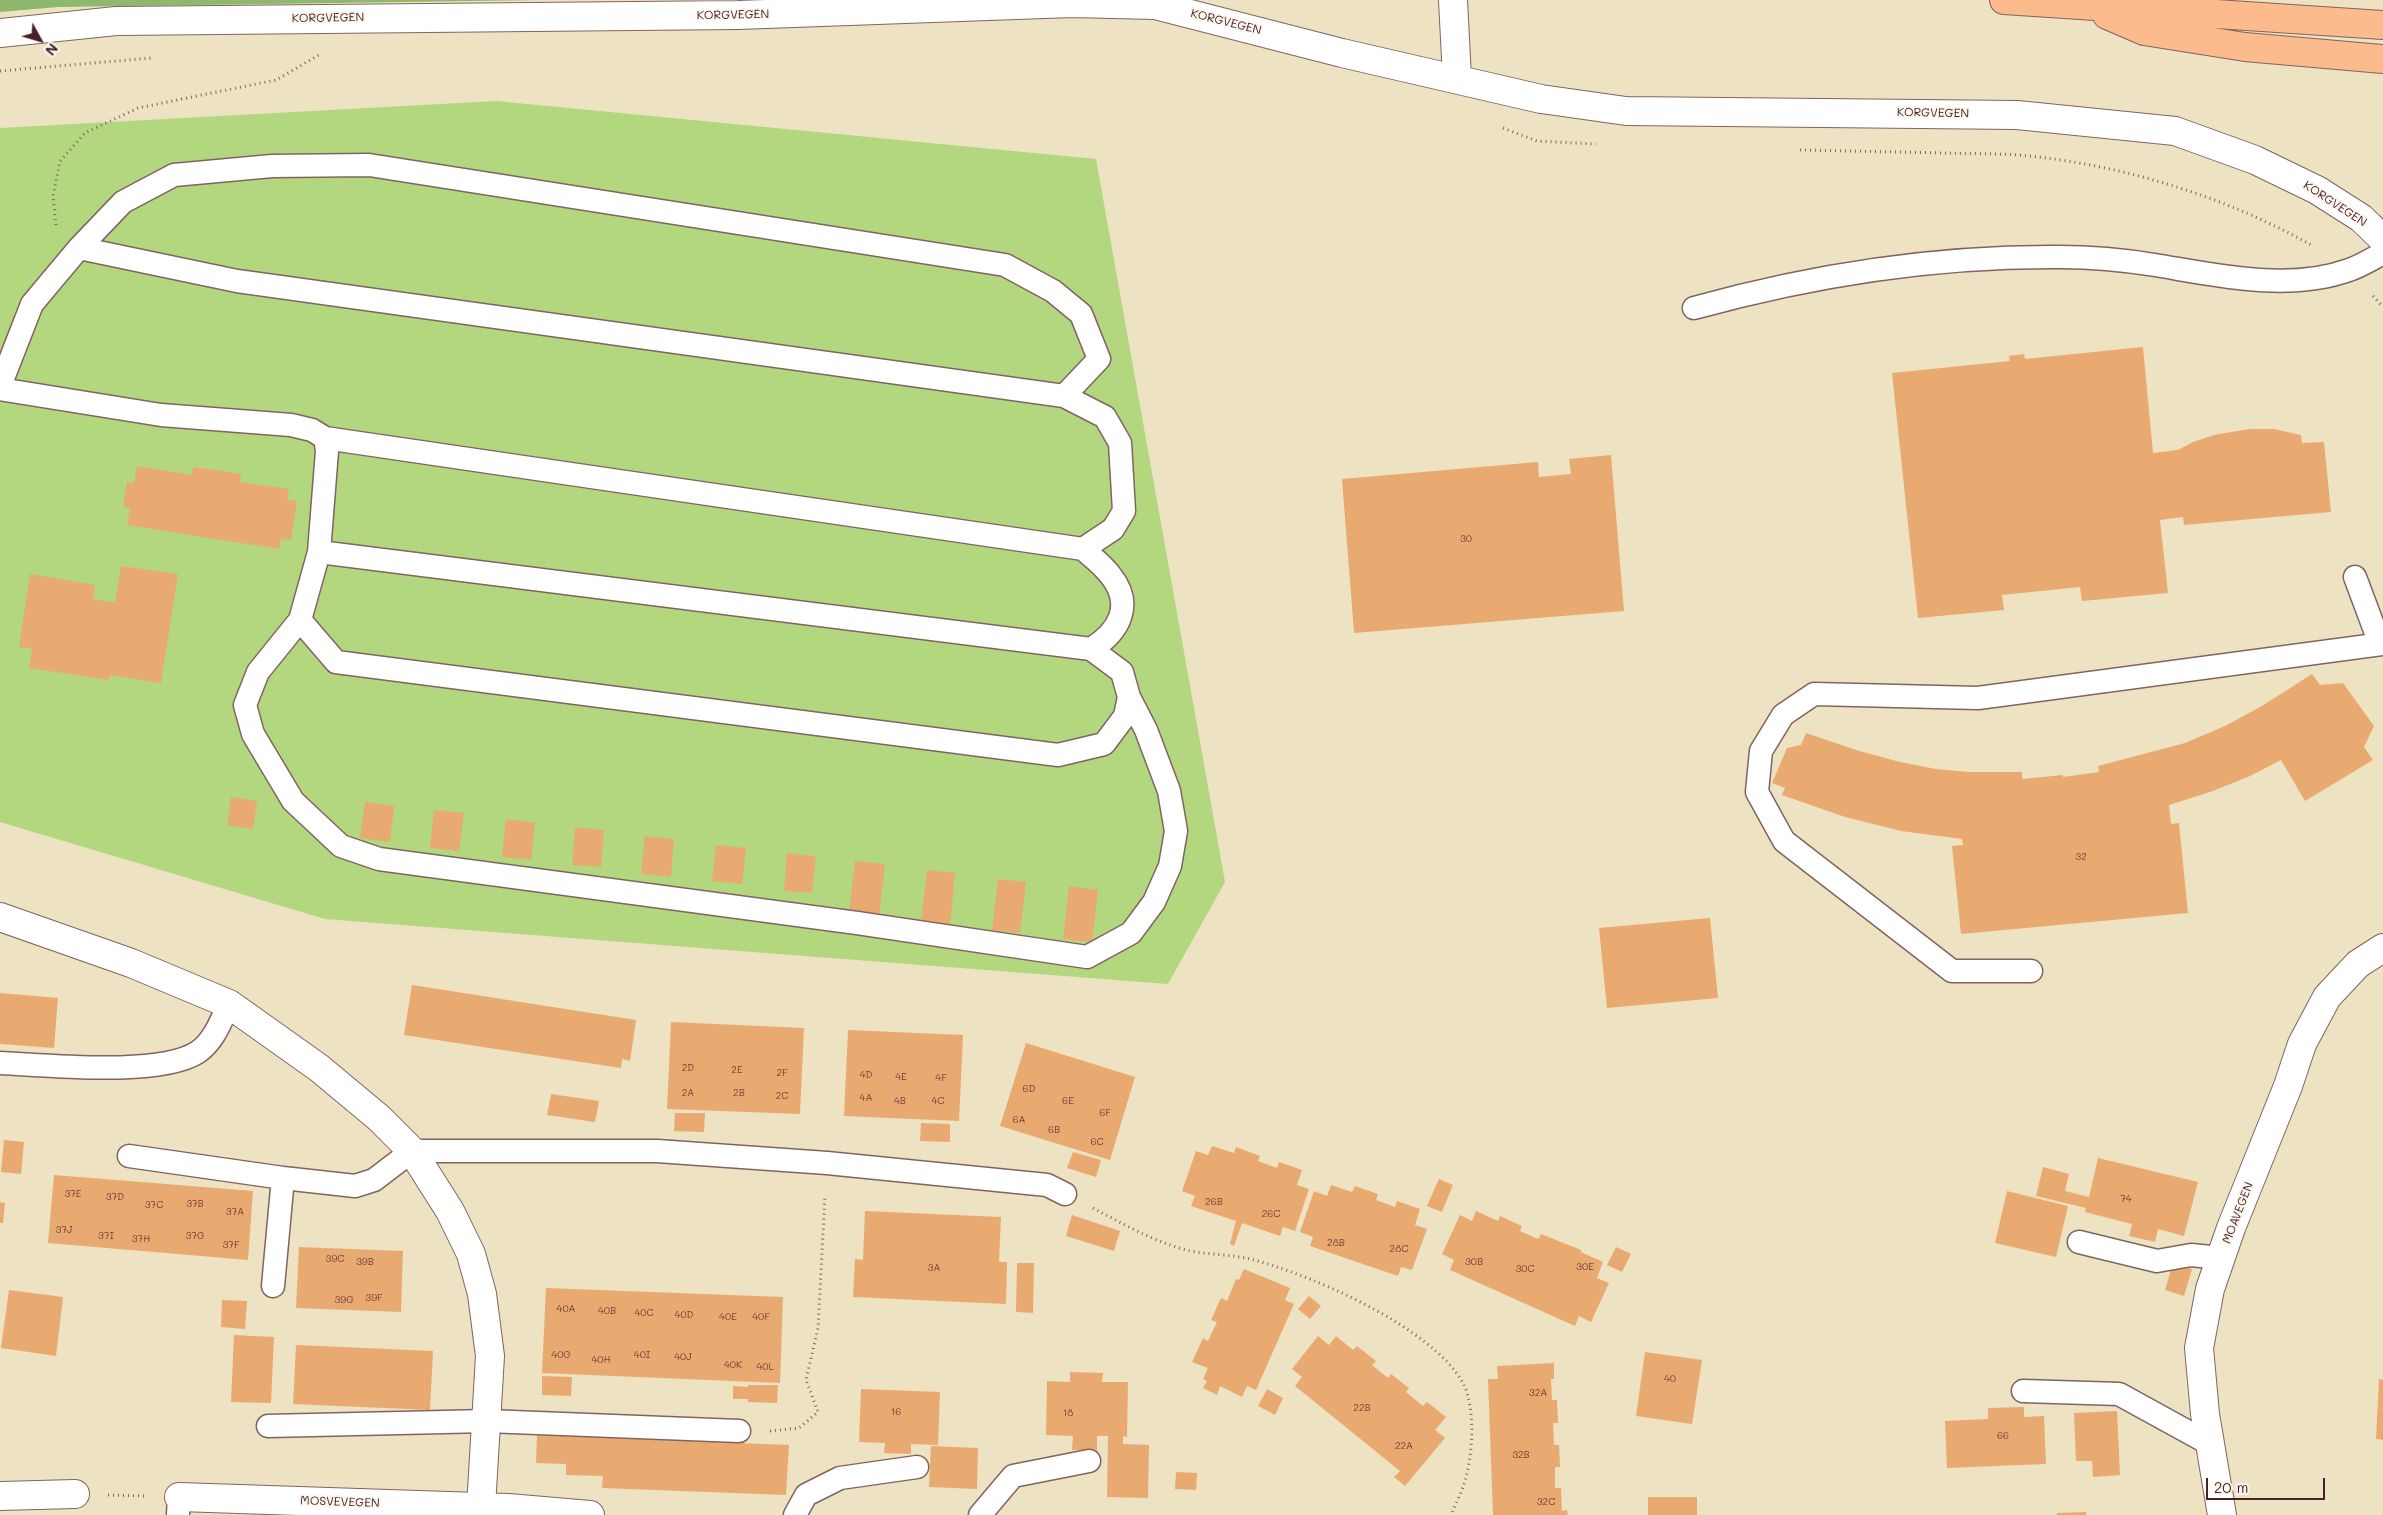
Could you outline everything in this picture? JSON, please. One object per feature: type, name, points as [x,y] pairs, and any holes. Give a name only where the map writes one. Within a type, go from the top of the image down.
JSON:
[{"type":"highway","points":[[2004,0],[2383,25]]},
{"type":"highway","points":[[2087,6],[2144,31],[2245,47],[2383,59]]},
{"type":"street","points":[[1453,0],[1457,78]]},
{"type":"street","name":"KORGVEGEN","points":[[0,33],[116,21],[738,15],[1072,3],[1145,5],[1197,15],[1342,53],[1457,78],[1541,99],[1626,111],[2017,114],[2176,131],[2255,160],[2317,190],[2361,218],[2383,239]]},
{"type":"street","points":[[0,917],[131,963],[229,1004],[319,1068],[379,1118],[412,1151],[450,1211],[473,1262],[482,1294],[490,1356],[487,1421],[499,1510]]},
{"type":"street","name":"MOAVEGEN","points":[[2222,1515],[2210,1444],[2199,1348],[2210,1289],[2220,1258],[2288,1086],[2302,1044],[2327,997],[2358,964],[2383,948]]},
{"type":"street","points":[[0,1496],[75,1494]]},
{"type":"street","name":"MOSVEVEGEN","points":[[179,1506],[499,1510],[590,1515]]},
{"type":"lane","points":[[1064,396],[1099,359],[1081,314],[1053,291],[1005,265],[369,165],[272,166],[174,175],[123,202],[79,248],[32,304],[0,388],[161,415],[292,425],[312,430],[325,438],[1083,549],[1112,576],[1122,599],[1121,620],[1106,640],[1091,649]]},
{"type":"lane","points":[[79,248],[237,281],[1064,396],[1105,417],[1120,443],[1124,511],[1113,529],[1083,549]]},
{"type":"lane","points":[[1694,308],[1748,293],[1841,274],[1976,258],[2062,257],[2152,264],[2234,278],[2267,281],[2325,277],[2350,270],[2383,253]]},
{"type":"lane","points":[[318,552],[1091,649],[1122,672],[1129,697],[1146,730],[1169,790],[1176,831],[1170,866],[1154,902],[1131,933],[1087,957],[857,923],[379,859],[341,846],[293,801],[253,734],[245,705],[258,672],[300,620],[318,552],[327,451],[325,438]]},
{"type":"lane","points":[[2031,971],[1952,971],[1784,841],[1757,792],[1761,751],[1784,715],[1814,694],[1978,698],[2382,644],[2355,577]]},
{"type":"lane","points":[[300,620],[336,662],[1058,755],[1104,744],[1125,716],[1129,697]]},
{"type":"lane","points":[[0,1063],[122,1068],[176,1061],[198,1052],[212,1038],[229,1004]]},
{"type":"lane","points":[[129,1156],[283,1178],[355,1186],[374,1180],[412,1151],[657,1151],[827,1163],[1046,1185],[1066,1194]]},
{"type":"lane","points":[[273,1286],[283,1178]]},
{"type":"lane","points":[[2079,1242],[2157,1261],[2191,1255],[2220,1258]]},
{"type":"lane","points":[[2023,1391],[2119,1394],[2210,1444]]},
{"type":"lane","points":[[268,1426],[487,1421],[739,1431]]},
{"type":"lane","points":[[980,1515],[1013,1476],[1089,1461]]},
{"type":"lane","points":[[796,1515],[806,1495],[840,1478],[917,1467]]},
{"type":"path","points":[[62,269],[53,196],[60,161],[85,133],[138,108],[276,80],[320,55],[310,55]]},
{"type":"path","points":[[0,71],[154,58]]},
{"type":"path","points":[[1494,126],[1537,141],[1603,145]]},
{"type":"path","points":[[1798,150],[2038,156],[2163,183],[2253,216],[2325,252],[2350,270],[2383,307]]},
{"type":"path","points":[[739,1431],[798,1428],[818,1412],[806,1380],[818,1328],[827,1163]]},
{"type":"path","points":[[1066,1194],[1156,1240],[1187,1250],[1248,1259],[1284,1270],[1354,1299],[1386,1316],[1424,1342],[1451,1366],[1463,1383],[1469,1404],[1472,1424],[1471,1447],[1464,1483],[1451,1515]]},
{"type":"path","points":[[75,1494],[179,1506]]},
{"type":"green space","points":[[0,0],[541,0],[58,7],[0,12]]},
{"type":"green space","points":[[496,101],[1096,159],[1225,882],[1168,984],[325,919],[0,822],[0,128]]},
{"type":"building","points":[[2143,347],[2153,453],[2178,450],[2193,442],[2214,435],[2249,429],[2274,429],[2301,435],[2302,443],[2324,442],[2331,512],[2184,525],[2183,517],[2160,520],[2168,593],[2082,601],[2080,587],[2002,595],[2004,610],[1918,618],[1892,373],[2010,361],[2009,356],[2024,354],[2025,359]]},
{"type":"building","points":[[1611,455],[1624,611],[1354,633],[1342,479],[1538,462],[1539,477],[1571,474],[1569,459]]},
{"type":"building","points":[[137,466],[192,475],[193,467],[241,474],[240,482],[289,489],[287,500],[297,501],[291,540],[281,539],[279,549],[127,525],[130,508],[123,507],[127,482],[134,483]]},
{"type":"building","points":[[121,566],[178,574],[161,683],[110,675],[109,680],[29,668],[32,648],[19,647],[30,574],[95,585],[93,599],[115,603]]},
{"type":"building","points":[[2312,674],[2320,685],[2343,683],[2374,726],[2364,747],[2373,760],[2305,801],[2281,760],[2250,776],[2213,791],[2169,805],[2171,824],[2179,823],[2188,913],[1961,934],[1952,846],[1963,845],[1962,839],[1901,831],[1845,817],[1782,795],[1785,788],[1772,783],[1787,748],[1801,745],[1806,733],[1856,750],[1900,762],[1936,769],[1969,772],[2022,772],[2022,779],[2063,775],[2063,777],[2099,772],[2098,766],[2185,743],[2225,726],[2262,706]]},
{"type":"building","points":[[231,797],[257,801],[253,829],[227,825]]},
{"type":"building","points":[[365,802],[394,806],[390,842],[360,838]]},
{"type":"building","points":[[434,810],[464,813],[459,851],[430,848]]},
{"type":"building","points":[[506,819],[535,823],[531,860],[502,857]]},
{"type":"building","points":[[575,827],[604,830],[601,867],[572,865]]},
{"type":"building","points":[[645,836],[674,839],[671,877],[641,874]]},
{"type":"building","points":[[716,845],[746,848],[742,884],[712,881]]},
{"type":"building","points":[[787,853],[816,856],[812,893],[784,891]]},
{"type":"building","points":[[855,861],[885,864],[879,917],[849,913]]},
{"type":"building","points":[[927,870],[955,873],[950,925],[921,922]]},
{"type":"building","points":[[998,879],[1026,882],[1020,933],[992,930]]},
{"type":"building","points":[[1069,886],[1098,890],[1092,942],[1063,939]]},
{"type":"building","points":[[1710,918],[1718,998],[1607,1008],[1599,928]]},
{"type":"building","points":[[412,985],[636,1020],[630,1061],[622,1059],[621,1068],[404,1035]]},
{"type":"building","points":[[0,993],[58,998],[54,1048],[0,1044]]},
{"type":"building","points":[[671,1022],[804,1028],[800,1114],[667,1109]]},
{"type":"building","points":[[848,1030],[963,1035],[959,1121],[844,1116]]},
{"type":"building","points":[[1026,1043],[1135,1077],[1110,1160],[1000,1126]]},
{"type":"building","points":[[551,1094],[599,1101],[595,1122],[547,1115]]},
{"type":"building","points":[[675,1113],[705,1113],[704,1132],[674,1131]]},
{"type":"building","points":[[921,1123],[950,1124],[950,1142],[920,1141]]},
{"type":"building","points":[[4,1140],[24,1142],[21,1174],[1,1172]]},
{"type":"building","points":[[1212,1146],[1234,1153],[1236,1147],[1260,1156],[1258,1161],[1277,1168],[1279,1162],[1302,1170],[1297,1185],[1309,1189],[1295,1231],[1283,1227],[1280,1236],[1242,1223],[1234,1246],[1230,1244],[1236,1221],[1191,1206],[1195,1196],[1182,1191],[1196,1151],[1208,1155]]},
{"type":"building","points":[[1073,1152],[1101,1160],[1096,1177],[1067,1168]]},
{"type":"building","points":[[2098,1158],[2198,1182],[2184,1236],[2158,1229],[2155,1242],[2129,1236],[2132,1224],[2085,1212],[2086,1208],[2036,1196],[2043,1167],[2069,1174],[2065,1191],[2089,1197]]},
{"type":"building","points":[[54,1175],[253,1191],[248,1260],[48,1243]]},
{"type":"building","points":[[1439,1179],[1453,1185],[1442,1212],[1427,1206]]},
{"type":"building","points":[[1331,1185],[1352,1192],[1355,1186],[1378,1194],[1376,1200],[1395,1207],[1397,1201],[1420,1209],[1415,1225],[1427,1229],[1412,1270],[1401,1267],[1398,1276],[1310,1246],[1313,1237],[1300,1232],[1314,1191],[1327,1196]]},
{"type":"building","points":[[2007,1191],[2068,1206],[2056,1257],[1995,1243]]},
{"type":"building","points":[[0,1202],[5,1203],[3,1223],[0,1223]]},
{"type":"building","points":[[865,1211],[1001,1217],[999,1262],[1007,1262],[1006,1304],[853,1297],[855,1259],[863,1260]]},
{"type":"building","points":[[1476,1211],[1498,1221],[1500,1216],[1522,1226],[1520,1231],[1538,1239],[1541,1234],[1581,1250],[1581,1252],[1603,1262],[1597,1278],[1609,1283],[1591,1322],[1579,1316],[1575,1326],[1450,1270],[1454,1260],[1442,1254],[1460,1215],[1472,1221]]},
{"type":"building","points":[[1072,1215],[1120,1231],[1114,1251],[1066,1236]]},
{"type":"building","points":[[299,1247],[403,1251],[401,1312],[296,1308]]},
{"type":"building","points":[[1616,1247],[1631,1254],[1622,1272],[1607,1265]]},
{"type":"building","points":[[1017,1263],[1034,1263],[1033,1313],[1016,1312]]},
{"type":"building","points":[[2173,1263],[2192,1269],[2184,1296],[2165,1290]]},
{"type":"building","points":[[1244,1269],[1290,1288],[1285,1300],[1294,1304],[1256,1390],[1247,1386],[1242,1397],[1220,1386],[1217,1395],[1203,1388],[1207,1381],[1203,1379],[1208,1368],[1192,1362],[1203,1338],[1208,1341],[1217,1322],[1211,1320],[1221,1298],[1227,1301],[1236,1279],[1239,1280]]},
{"type":"building","points":[[546,1288],[783,1297],[780,1383],[542,1373]]},
{"type":"building","points":[[9,1290],[63,1297],[56,1356],[1,1348]]},
{"type":"building","points":[[1309,1296],[1321,1306],[1310,1319],[1298,1309]]},
{"type":"building","points":[[222,1300],[247,1301],[245,1329],[221,1327]]},
{"type":"building","points":[[234,1335],[274,1337],[271,1403],[231,1402]]},
{"type":"building","points":[[1318,1336],[1329,1345],[1336,1336],[1353,1350],[1357,1346],[1376,1361],[1372,1365],[1388,1378],[1391,1374],[1409,1388],[1406,1392],[1423,1406],[1427,1402],[1446,1417],[1435,1430],[1445,1438],[1405,1486],[1394,1477],[1400,1471],[1295,1386],[1302,1377],[1292,1369]]},
{"type":"building","points":[[296,1345],[433,1351],[430,1410],[293,1404]]},
{"type":"building","points":[[1645,1352],[1702,1360],[1692,1424],[1636,1416]]},
{"type":"building","points":[[1554,1363],[1554,1379],[1551,1379],[1552,1400],[1557,1400],[1558,1423],[1553,1423],[1554,1445],[1559,1445],[1560,1467],[1555,1467],[1555,1488],[1561,1488],[1562,1511],[1567,1510],[1568,1515],[1493,1515],[1488,1379],[1498,1379],[1497,1366]]},
{"type":"building","points":[[1070,1372],[1103,1373],[1102,1382],[1128,1382],[1127,1437],[1123,1436],[1123,1444],[1149,1445],[1148,1498],[1107,1497],[1108,1436],[1097,1436],[1097,1451],[1072,1450],[1073,1436],[1046,1435],[1047,1381],[1070,1382]]},
{"type":"building","points":[[542,1376],[572,1377],[571,1396],[542,1395]]},
{"type":"building","points":[[2379,1379],[2383,1380],[2383,1440],[2376,1439]]},
{"type":"building","points":[[748,1385],[778,1385],[777,1403],[748,1402],[748,1399],[733,1399],[733,1386],[748,1387]]},
{"type":"building","points":[[861,1389],[940,1392],[938,1445],[911,1444],[911,1454],[884,1453],[885,1443],[859,1442]]},
{"type":"building","points":[[1267,1389],[1283,1398],[1275,1415],[1258,1406]]},
{"type":"building","points":[[2024,1407],[2024,1417],[2044,1416],[2046,1464],[1947,1468],[1945,1421],[1988,1419],[1988,1408]]},
{"type":"building","points":[[2117,1411],[2120,1475],[2093,1477],[2092,1461],[2076,1461],[2074,1413]]},
{"type":"building","points":[[537,1435],[789,1445],[786,1495],[602,1488],[603,1476],[566,1475],[566,1464],[536,1463]]},
{"type":"building","points":[[931,1446],[978,1448],[977,1489],[929,1487]]},
{"type":"building","points":[[1176,1472],[1197,1473],[1196,1490],[1175,1489]]},
{"type":"building","points":[[1648,1497],[1697,1497],[1697,1515],[1648,1515]]},
{"type":"building","points":[[2086,1512],[2086,1515],[2057,1515],[2057,1513]]}]
